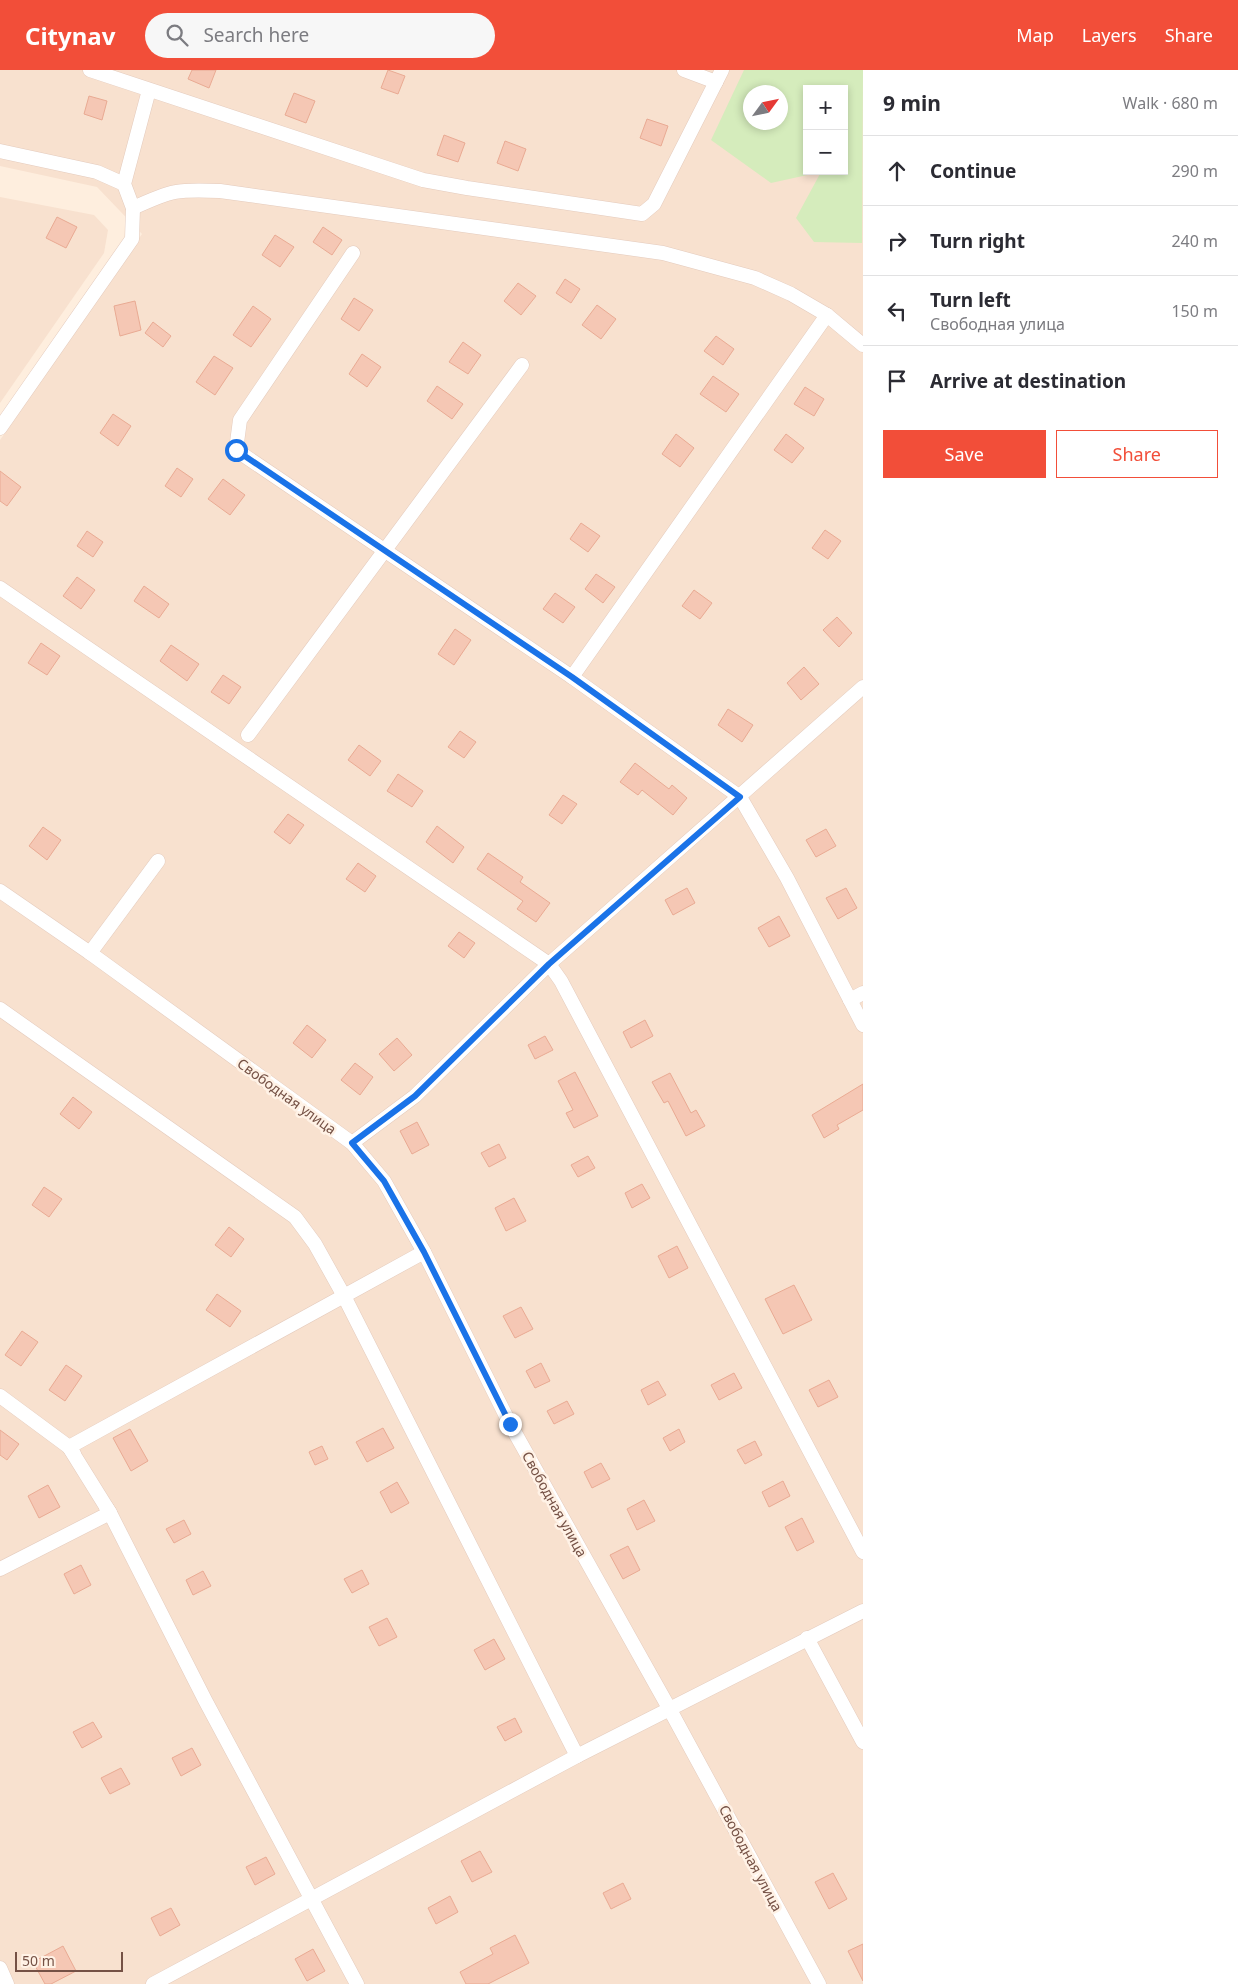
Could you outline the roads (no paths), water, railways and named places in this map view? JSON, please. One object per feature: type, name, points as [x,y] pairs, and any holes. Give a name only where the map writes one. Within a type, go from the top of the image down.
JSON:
[{"type":"street","points":[[90,70],[422,180],[642,214],[654,204],[719,76],[684,70]]},
{"type":"street","points":[[0,428],[132,240],[134,208],[124,184],[149,90]]},
{"type":"street","points":[[0,151],[97,172],[124,184]]},
{"type":"street","points":[[134,208],[167,192],[183,189],[220,191],[663,253],[755,278],[792,294],[827,315],[863,345]]},
{"type":"street","points":[[353,253],[240,420],[236,450],[386,549],[572,677],[740,797],[787,878],[863,1025]]},
{"type":"street","points":[[572,677],[827,315]]},
{"type":"street","points":[[248,735],[522,365]]},
{"type":"street","points":[[0,588],[549,964],[561,981],[863,1552]]},
{"type":"street","points":[[352,1143],[415,1096],[549,964],[863,687]]},
{"type":"street","points":[[90,953],[158,861]]},
{"type":"street","name":"Свободная улица","points":[[0,891],[90,953],[352,1143],[384,1181],[424,1252],[510,1424],[669,1708],[819,1984]]},
{"type":"street","points":[[850,1000],[863,993]]},
{"type":"street","points":[[0,1009],[295,1217],[315,1244],[344,1296],[577,1756]]},
{"type":"street","points":[[69,1446],[424,1252]]},
{"type":"street","points":[[0,1396],[69,1446],[110,1513],[357,1984]]},
{"type":"street","points":[[0,1570],[110,1513]]},
{"type":"street","points":[[153,1984],[577,1756],[863,1611]]},
{"type":"street","points":[[807,1638],[863,1742]]},
{"type":"street","points":[[0,1968],[8,1984]]}]
